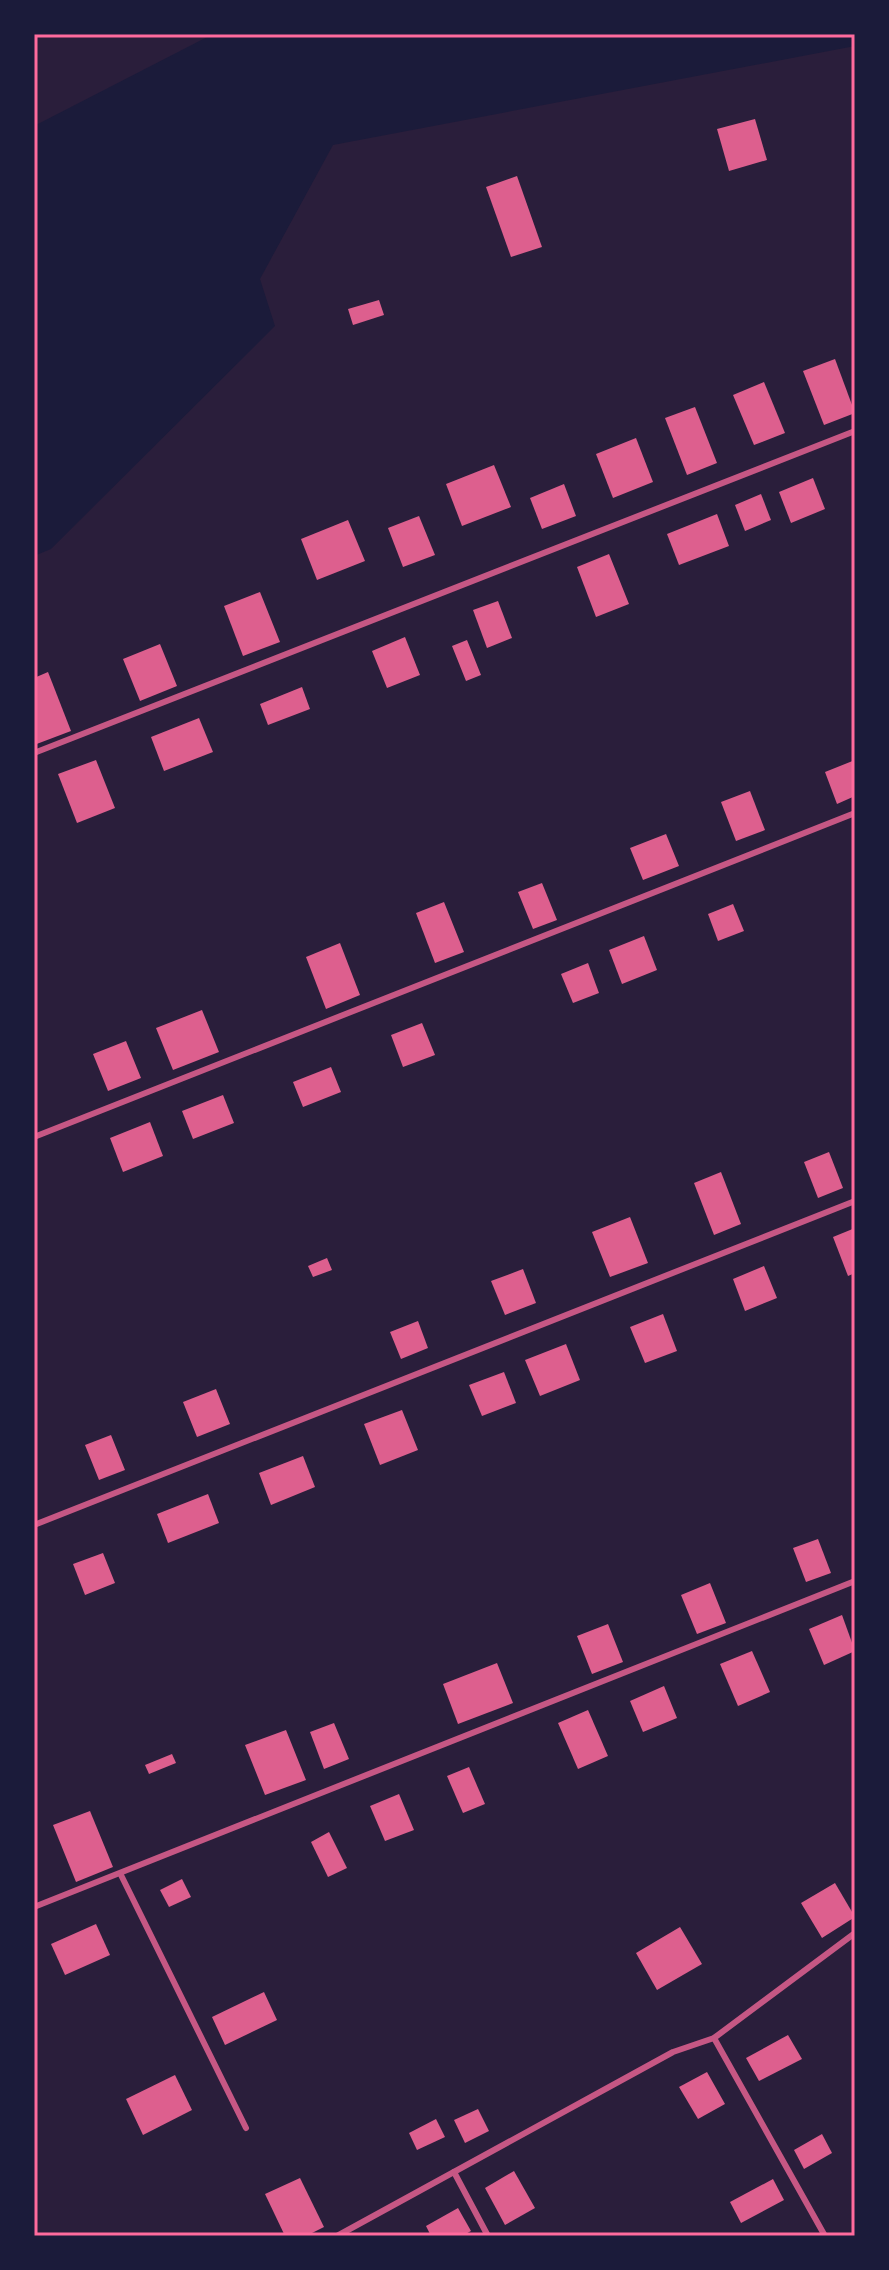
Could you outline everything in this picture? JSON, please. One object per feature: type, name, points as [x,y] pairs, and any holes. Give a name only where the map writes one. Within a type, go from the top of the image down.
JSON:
[{"type":"lane","points":[[34,753],[855,431]]},
{"type":"lane","points":[[34,1137],[855,813]]},
{"type":"lane","points":[[34,1525],[855,1201]]},
{"type":"lane","points":[[34,1907],[855,1581]]},
{"type":"lane","points":[[121,1875],[246,2128]]},
{"type":"lane","points":[[337,2236],[673,2052],[714,2038],[855,1933]]},
{"type":"lane","points":[[714,2038],[825,2236]]},
{"type":"lane","points":[[454,2172],[488,2236]]},
{"type":"shaded area","points":[[34,34],[213,34],[34,126]]},
{"type":"shaded area","points":[[855,46],[855,2236],[34,2236],[34,556],[51,549],[275,326],[260,279],[333,145]]},
{"type":"building","points":[[755,119],[767,160],[729,171],[717,129]]},
{"type":"building","points":[[517,176],[542,247],[511,257],[486,187]]},
{"type":"building","points":[[379,300],[384,315],[353,325],[348,309]]},
{"type":"building","points":[[835,359],[855,413],[824,425],[803,371]]},
{"type":"building","points":[[764,382],[785,433],[754,445],[733,395]]},
{"type":"building","points":[[695,407],[717,463],[687,475],[665,418]]},
{"type":"building","points":[[636,438],[653,482],[613,498],[596,454]]},
{"type":"building","points":[[494,465],[511,507],[462,526],[446,484]]},
{"type":"building","points":[[813,478],[825,509],[791,523],[779,492]]},
{"type":"building","points":[[564,484],[576,516],[542,529],[530,498]]},
{"type":"building","points":[[761,494],[771,520],[745,531],[735,505]]},
{"type":"building","points":[[717,514],[729,546],[679,565],[667,534]]},
{"type":"building","points":[[419,516],[435,555],[403,567],[388,528]]},
{"type":"building","points":[[348,520],[365,561],[317,580],[301,539]]},
{"type":"building","points":[[609,554],[629,604],[596,617],[577,567]]},
{"type":"building","points":[[260,592],[280,642],[243,656],[224,606]]},
{"type":"building","points":[[498,601],[512,638],[487,648],[473,610]]},
{"type":"building","points":[[405,637],[420,675],[387,688],[372,651]]},
{"type":"building","points":[[467,640],[481,675],[466,681],[452,646]]},
{"type":"building","points":[[160,644],[177,686],[140,701],[123,659]]},
{"type":"building","points":[[48,672],[71,731],[34,745],[34,678]]},
{"type":"building","points":[[302,687],[310,709],[268,725],[260,704]]},
{"type":"building","points":[[199,718],[213,752],[164,771],[151,737]]},
{"type":"building","points":[[96,760],[115,808],[77,823],[58,774]]},
{"type":"building","points":[[855,760],[855,796],[837,804],[825,772]]},
{"type":"building","points":[[750,791],[765,830],[736,841],[721,802]]},
{"type":"building","points":[[666,834],[679,866],[643,880],[630,848]]},
{"type":"building","points":[[542,883],[557,920],[533,929],[518,892]]},
{"type":"building","points":[[444,902],[464,952],[435,963],[416,913]]},
{"type":"building","points":[[733,904],[744,931],[718,941],[708,914]]},
{"type":"building","points":[[644,936],[657,970],[622,984],[609,950]]},
{"type":"building","points":[[340,943],[360,995],[326,1009],[306,957]]},
{"type":"building","points":[[588,963],[599,993],[573,1003],[561,974]]},
{"type":"building","points":[[202,1010],[219,1052],[173,1070],[156,1028]]},
{"type":"building","points":[[422,1023],[435,1055],[403,1067],[391,1035]]},
{"type":"building","points":[[126,1041],[141,1078],[108,1091],[93,1054]]},
{"type":"building","points":[[331,1067],[341,1092],[303,1107],[293,1082]]},
{"type":"building","points":[[223,1095],[234,1123],[193,1139],[182,1111]]},
{"type":"building","points":[[150,1122],[163,1156],[123,1172],[110,1138]]},
{"type":"building","points":[[829,1152],[843,1188],[818,1198],[804,1162]]},
{"type":"building","points":[[721,1172],[741,1224],[714,1235],[694,1183]]},
{"type":"building","points":[[630,1217],[648,1263],[610,1277],[592,1232]]},
{"type":"building","points":[[855,1228],[855,1273],[848,1276],[833,1237]]},
{"type":"building","points":[[327,1258],[332,1270],[313,1277],[308,1266]]},
{"type":"building","points":[[764,1266],[777,1298],[745,1311],[733,1279]]},
{"type":"building","points":[[523,1269],[536,1303],[505,1315],[491,1281]]},
{"type":"building","points":[[663,1314],[677,1351],[645,1363],[630,1327]]},
{"type":"building","points":[[418,1321],[428,1348],[401,1359],[390,1332]]},
{"type":"building","points":[[566,1344],[580,1380],[540,1396],[525,1360]]},
{"type":"building","points":[[504,1372],[516,1403],[482,1416],[469,1385]]},
{"type":"building","points":[[216,1389],[230,1424],[197,1437],[183,1402]]},
{"type":"building","points":[[402,1410],[418,1450],[380,1465],[364,1424]]},
{"type":"building","points":[[111,1435],[125,1470],[99,1480],[85,1445]]},
{"type":"building","points":[[303,1456],[315,1487],[271,1505],[259,1473]]},
{"type":"building","points":[[208,1494],[219,1523],[168,1543],[157,1514]]},
{"type":"building","points":[[818,1539],[831,1573],[806,1582],[793,1548]]},
{"type":"building","points":[[103,1553],[115,1583],[85,1595],[73,1564]]},
{"type":"building","points":[[710,1583],[726,1623],[697,1634],[681,1595]]},
{"type":"building","points":[[842,1615],[855,1651],[824,1665],[809,1629]]},
{"type":"building","points":[[608,1624],[623,1662],[592,1674],[577,1636]]},
{"type":"building","points":[[752,1651],[770,1692],[738,1706],[720,1664]]},
{"type":"building","points":[[497,1663],[513,1703],[458,1724],[443,1684]]},
{"type":"building","points":[[664,1686],[677,1718],[643,1732],[630,1701]]},
{"type":"building","points":[[588,1710],[608,1756],[578,1769],[558,1723]]},
{"type":"building","points":[[334,1723],[349,1759],[324,1769],[310,1732]]},
{"type":"building","points":[[286,1730],[306,1780],[265,1795],[245,1745]]},
{"type":"building","points":[[172,1754],[176,1763],[149,1774],[145,1765]]},
{"type":"building","points":[[469,1767],[485,1804],[463,1813],[447,1776]]},
{"type":"building","points":[[399,1794],[414,1830],[385,1841],[370,1806]]},
{"type":"building","points":[[90,1811],[113,1867],[76,1882],[53,1825]]},
{"type":"building","points":[[329,1832],[347,1868],[328,1877],[311,1842]]},
{"type":"building","points":[[182,1879],[191,1897],[169,1907],[160,1890]]},
{"type":"building","points":[[835,1883],[855,1917],[822,1938],[801,1903]]},
{"type":"building","points":[[96,1924],[110,1955],[65,1975],[51,1944]]},
{"type":"building","points":[[680,1927],[702,1964],[657,1990],[636,1953]]},
{"type":"building","points":[[264,1992],[277,2020],[225,2045],[212,2017]]},
{"type":"building","points":[[788,2035],[802,2059],[759,2081],[746,2058]]},
{"type":"building","points":[[707,2072],[725,2104],[698,2119],[679,2087]]},
{"type":"building","points":[[175,2075],[192,2110],[143,2135],[126,2099]]},
{"type":"building","points":[[478,2109],[489,2131],[465,2143],[454,2120]]},
{"type":"building","points":[[436,2119],[445,2137],[417,2150],[409,2133]]},
{"type":"building","points":[[822,2134],[832,2153],[804,2169],[794,2150]]},
{"type":"building","points":[[514,2171],[535,2208],[505,2225],[485,2188]]},
{"type":"building","points":[[300,2178],[324,2227],[306,2236],[285,2236],[265,2194]]},
{"type":"building","points":[[773,2179],[784,2200],[741,2223],[730,2202]]},
{"type":"building","points":[[458,2208],[471,2231],[462,2236],[431,2236],[426,2226]]}]
